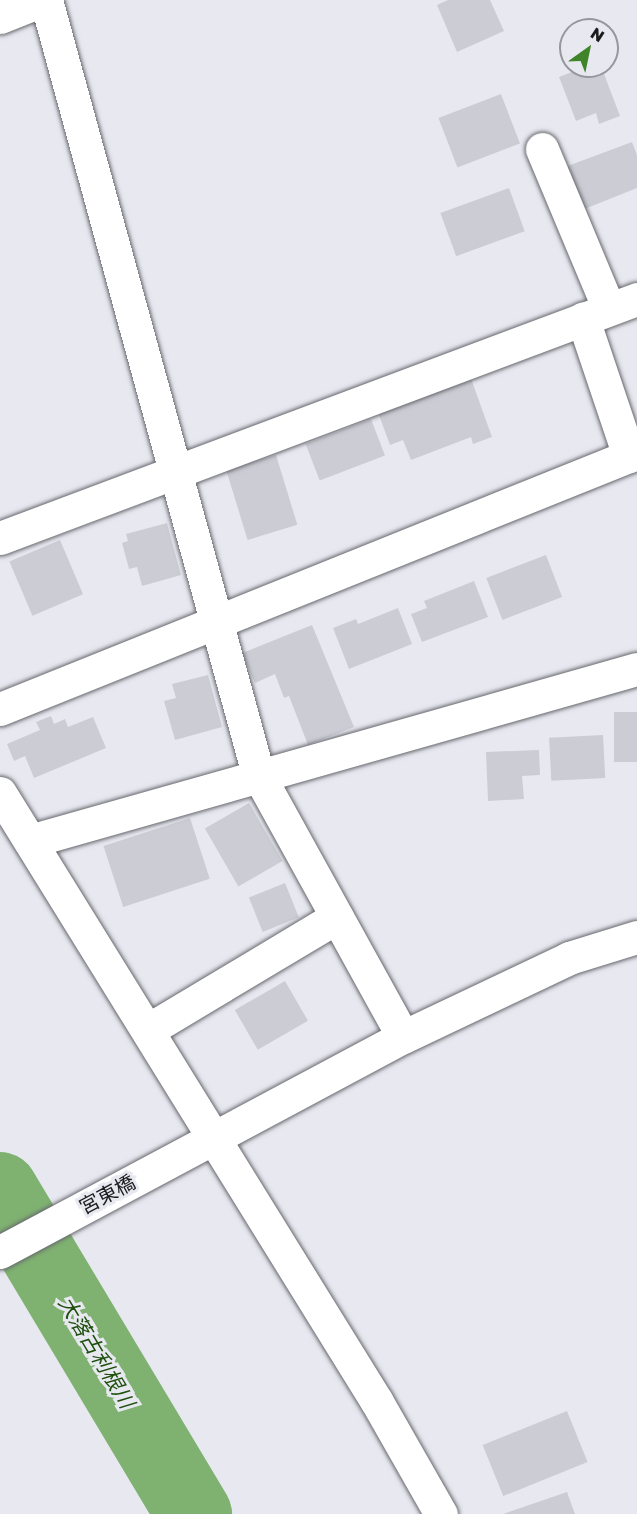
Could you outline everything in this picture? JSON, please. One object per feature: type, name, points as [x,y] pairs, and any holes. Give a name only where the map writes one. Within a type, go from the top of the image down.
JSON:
[{"type":"street","points":[[0,17],[45,0],[258,774],[403,1037]]},
{"type":"street","points":[[0,710],[629,456],[610,309],[542,149]]},
{"type":"street","points":[[0,538],[610,309]]},
{"type":"street","points":[[30,841],[258,774],[637,669]]},
{"type":"street","points":[[0,793],[214,1137],[441,1514]]},
{"type":"street","points":[[148,1030],[337,916]]},
{"type":"street","name":"宮東橋","points":[[0,1252],[403,1037],[569,958],[637,937]]},
{"type":"building","points":[[448,0],[490,0],[504,31],[457,52],[437,5]]},
{"type":"building","points":[[559,78],[606,78],[620,116],[599,124],[596,113],[576,121]]},
{"type":"building","points":[[501,94],[520,143],[457,167],[438,118]]},
{"type":"building","points":[[632,142],[637,155],[637,188],[582,210],[565,167]]},
{"type":"building","points":[[509,188],[525,231],[456,256],[440,213]]},
{"type":"building","points":[[469,373],[492,437],[473,444],[471,437],[411,460],[403,440],[390,445],[376,407]]},
{"type":"building","points":[[371,419],[385,455],[320,480],[306,444]]},
{"type":"building","points":[[276,455],[297,525],[248,540],[226,470]]},
{"type":"building","points":[[167,523],[181,575],[142,586],[137,567],[129,569],[122,543],[128,541],[126,534]]},
{"type":"building","points":[[60,540],[83,594],[32,616],[9,561]]},
{"type":"building","points":[[546,555],[562,597],[502,620],[486,578]]},
{"type":"building","points":[[474,581],[488,617],[422,642],[411,614],[427,608],[424,601]]},
{"type":"building","points":[[398,608],[412,644],[349,669],[333,628],[356,619],[358,624]]},
{"type":"building","points":[[312,625],[354,727],[308,745],[289,696],[284,698],[275,674],[255,683],[242,653]]},
{"type":"building","points":[[208,675],[222,727],[175,740],[164,701],[176,698],[172,684]]},
{"type":"building","points":[[614,712],[637,712],[637,762],[614,762]]},
{"type":"building","points":[[51,716],[54,724],[65,719],[68,727],[93,717],[106,748],[34,778],[25,756],[14,761],[7,744],[40,730],[36,722]]},
{"type":"building","points":[[603,735],[605,778],[551,781],[549,738]]},
{"type":"building","points":[[539,750],[540,775],[522,776],[524,799],[488,801],[486,752]]},
{"type":"building","points":[[249,803],[282,861],[238,887],[205,828]]},
{"type":"building","points":[[190,818],[210,879],[123,907],[103,846]]},
{"type":"building","points":[[285,883],[299,917],[263,932],[249,898]]},
{"type":"building","points":[[285,981],[308,1021],[258,1050],[235,1010]]},
{"type":"building","points":[[567,1411],[588,1462],[503,1496],[483,1445]]},
{"type":"building","points":[[567,1492],[575,1514],[503,1514]]},
{"type":"waterway","name":"大落古利根川","points":[[0,1190],[194,1514]]}]
